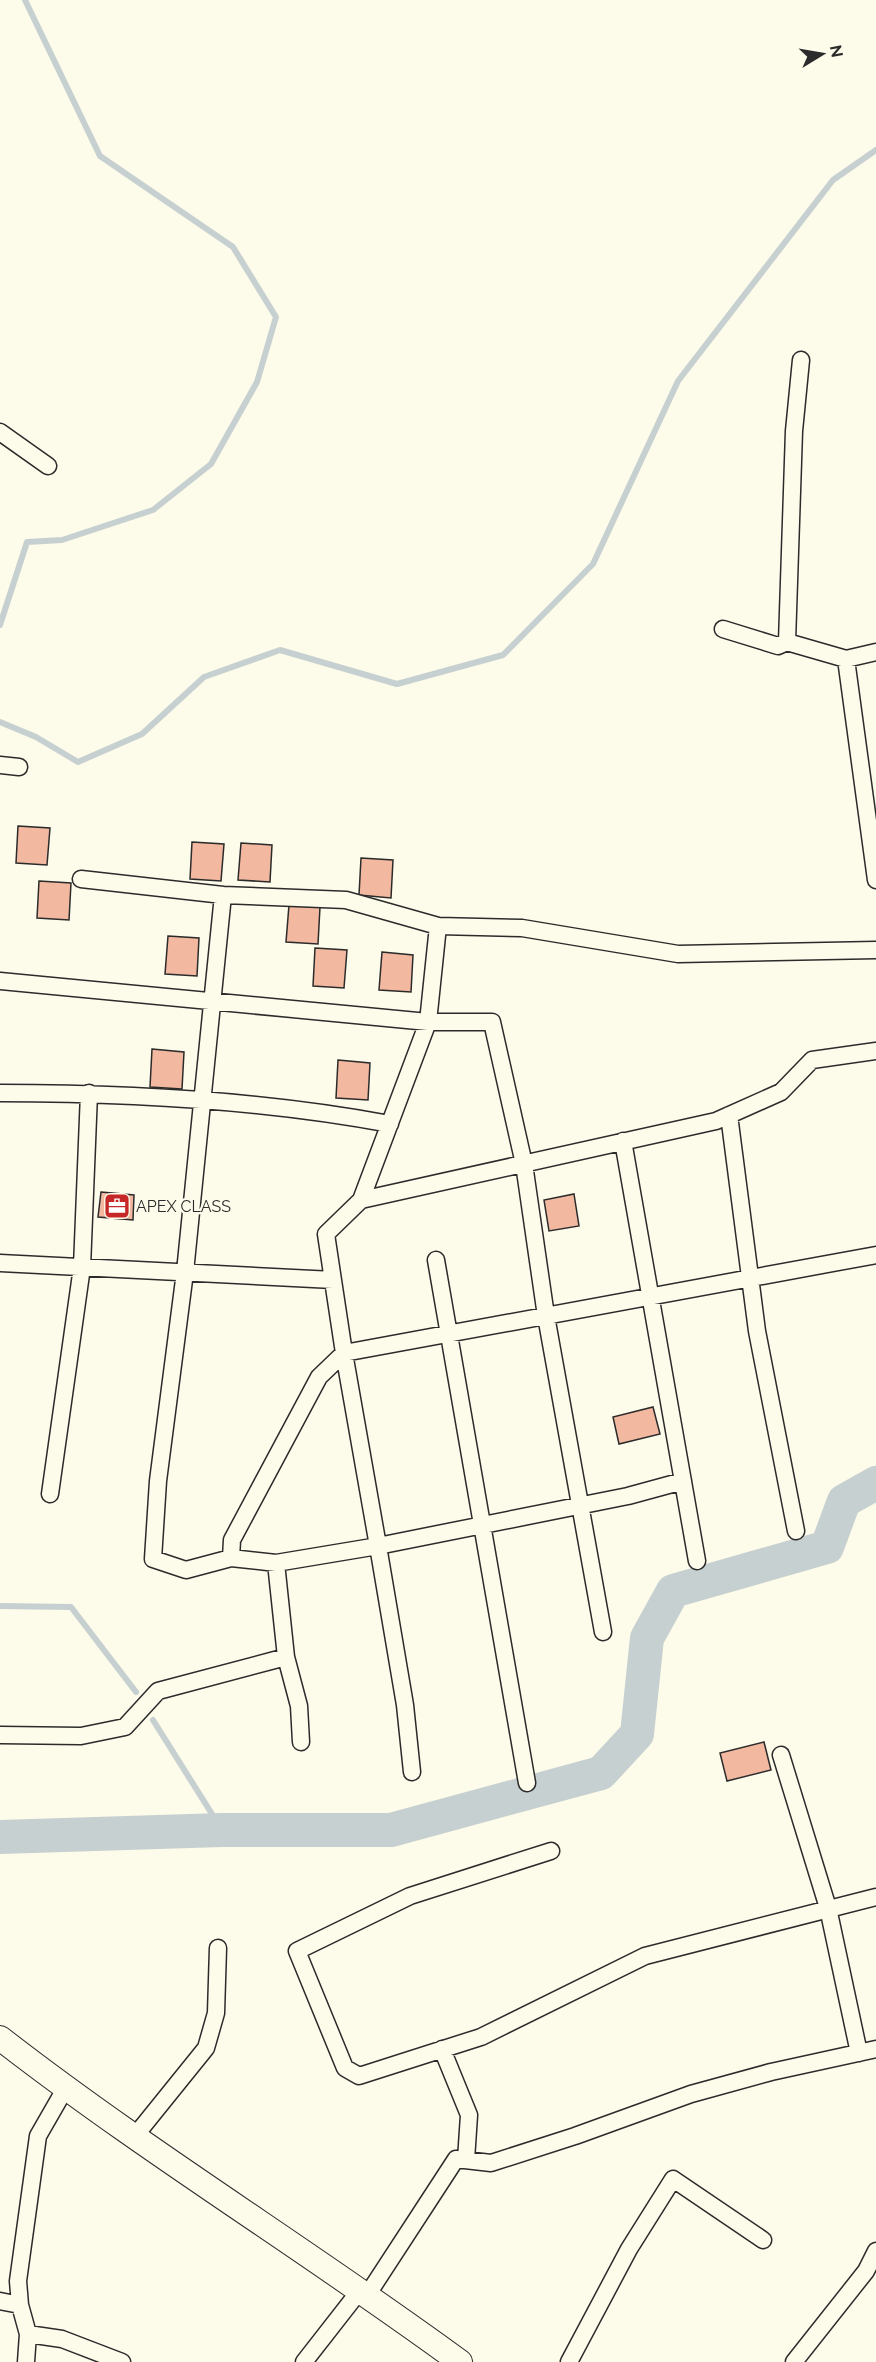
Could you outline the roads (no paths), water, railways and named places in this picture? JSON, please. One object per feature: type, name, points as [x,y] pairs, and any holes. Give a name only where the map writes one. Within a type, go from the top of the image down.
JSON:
[{"type":"street","points":[[787,642],[794,431],[801,360]]},
{"type":"street","points":[[0,432],[48,466]]},
{"type":"street","points":[[723,629],[778,646],[787,642],[846,659],[876,652]]},
{"type":"street","points":[[846,659],[872,825],[876,880]]},
{"type":"street","points":[[0,765],[19,766]]},
{"type":"street","points":[[81,879],[223,895],[346,900],[438,926],[522,928],[678,954],[876,950]]},
{"type":"street","points":[[223,895],[185,1272],[158,1481],[153,1559],[186,1570],[231,1558],[276,1563],[378,1546],[581,1506],[683,1481]]},
{"type":"street","points":[[411,1772],[405,1705],[344,1353],[326,1234],[362,1200],[428,1022],[438,926]]},
{"type":"street","points":[[0,998],[1,981],[428,1022],[492,1022],[524,1164],[546,1316],[603,1632]]},
{"type":"street","points":[[362,1200],[716,1120],[781,1092],[812,1060],[876,1051]]},
{"type":"street","points":[[0,1093],[89,1093],[202,1101],[322,1112],[390,1124]]},
{"type":"street","points":[[50,1494],[82,1267],[89,1093]]},
{"type":"street","points":[[729,1115],[757,1331],[796,1531]]},
{"type":"street","points":[[623,1141],[697,1561]]},
{"type":"street","points":[[231,1558],[232,1540],[319,1377],[344,1353],[876,1255]]},
{"type":"street","points":[[436,1260],[527,1783]]},
{"type":"street","points":[[0,1263],[333,1280]]},
{"type":"street","points":[[276,1563],[286,1657],[298,1706],[301,1742]]},
{"type":"street","points":[[0,1736],[81,1736],[125,1727],[158,1691],[286,1657]]},
{"type":"street","points":[[781,1755],[828,1908],[859,2053]]},
{"type":"street","points":[[551,1851],[410,1896],[297,1951],[345,2068],[359,2076],[481,2037],[645,1956],[876,1897]]},
{"type":"street","points":[[135,2136],[207,2048],[216,2013],[218,1948]]},
{"type":"street","points":[[0,2038],[65,2088],[365,2291],[460,2362]]},
{"type":"street","points":[[442,2049],[469,2115],[466,2160]]},
{"type":"street","points":[[304,2362],[365,2291],[456,2159],[491,2163],[575,2136],[691,2094],[771,2072],[876,2049]]},
{"type":"street","points":[[26,2362],[28,2334],[20,2305],[18,2281],[38,2136],[65,2088]]},
{"type":"street","points":[[568,2362],[629,2249],[673,2179],[763,2240]]},
{"type":"street","points":[[794,2362],[866,2271],[876,2251]]},
{"type":"street","points":[[0,2301],[20,2305]]},
{"type":"street","points":[[28,2334],[62,2339],[122,2362]]},
{"type":"waterway","points":[[0,625],[27,542],[62,540],[153,510],[211,464],[257,382],[276,317],[233,247],[100,156],[25,0]]},
{"type":"waterway","points":[[0,722],[36,737],[78,762],[142,734],[204,677],[280,650],[397,684],[503,655],[593,564],[678,381],[833,180],[876,150]]},
{"type":"waterway","points":[[0,1837],[222,1830],[391,1830],[601,1773],[637,1734],[647,1638],[673,1591],[827,1547],[844,1501],[876,1483]]},
{"type":"waterway","points":[[0,1606],[71,1607],[136,1692]]},
{"type":"waterway","points":[[153,1720],[222,1830]]},
{"type":"place","name":"APEX CLASS","points":[[117,1206]]}]
